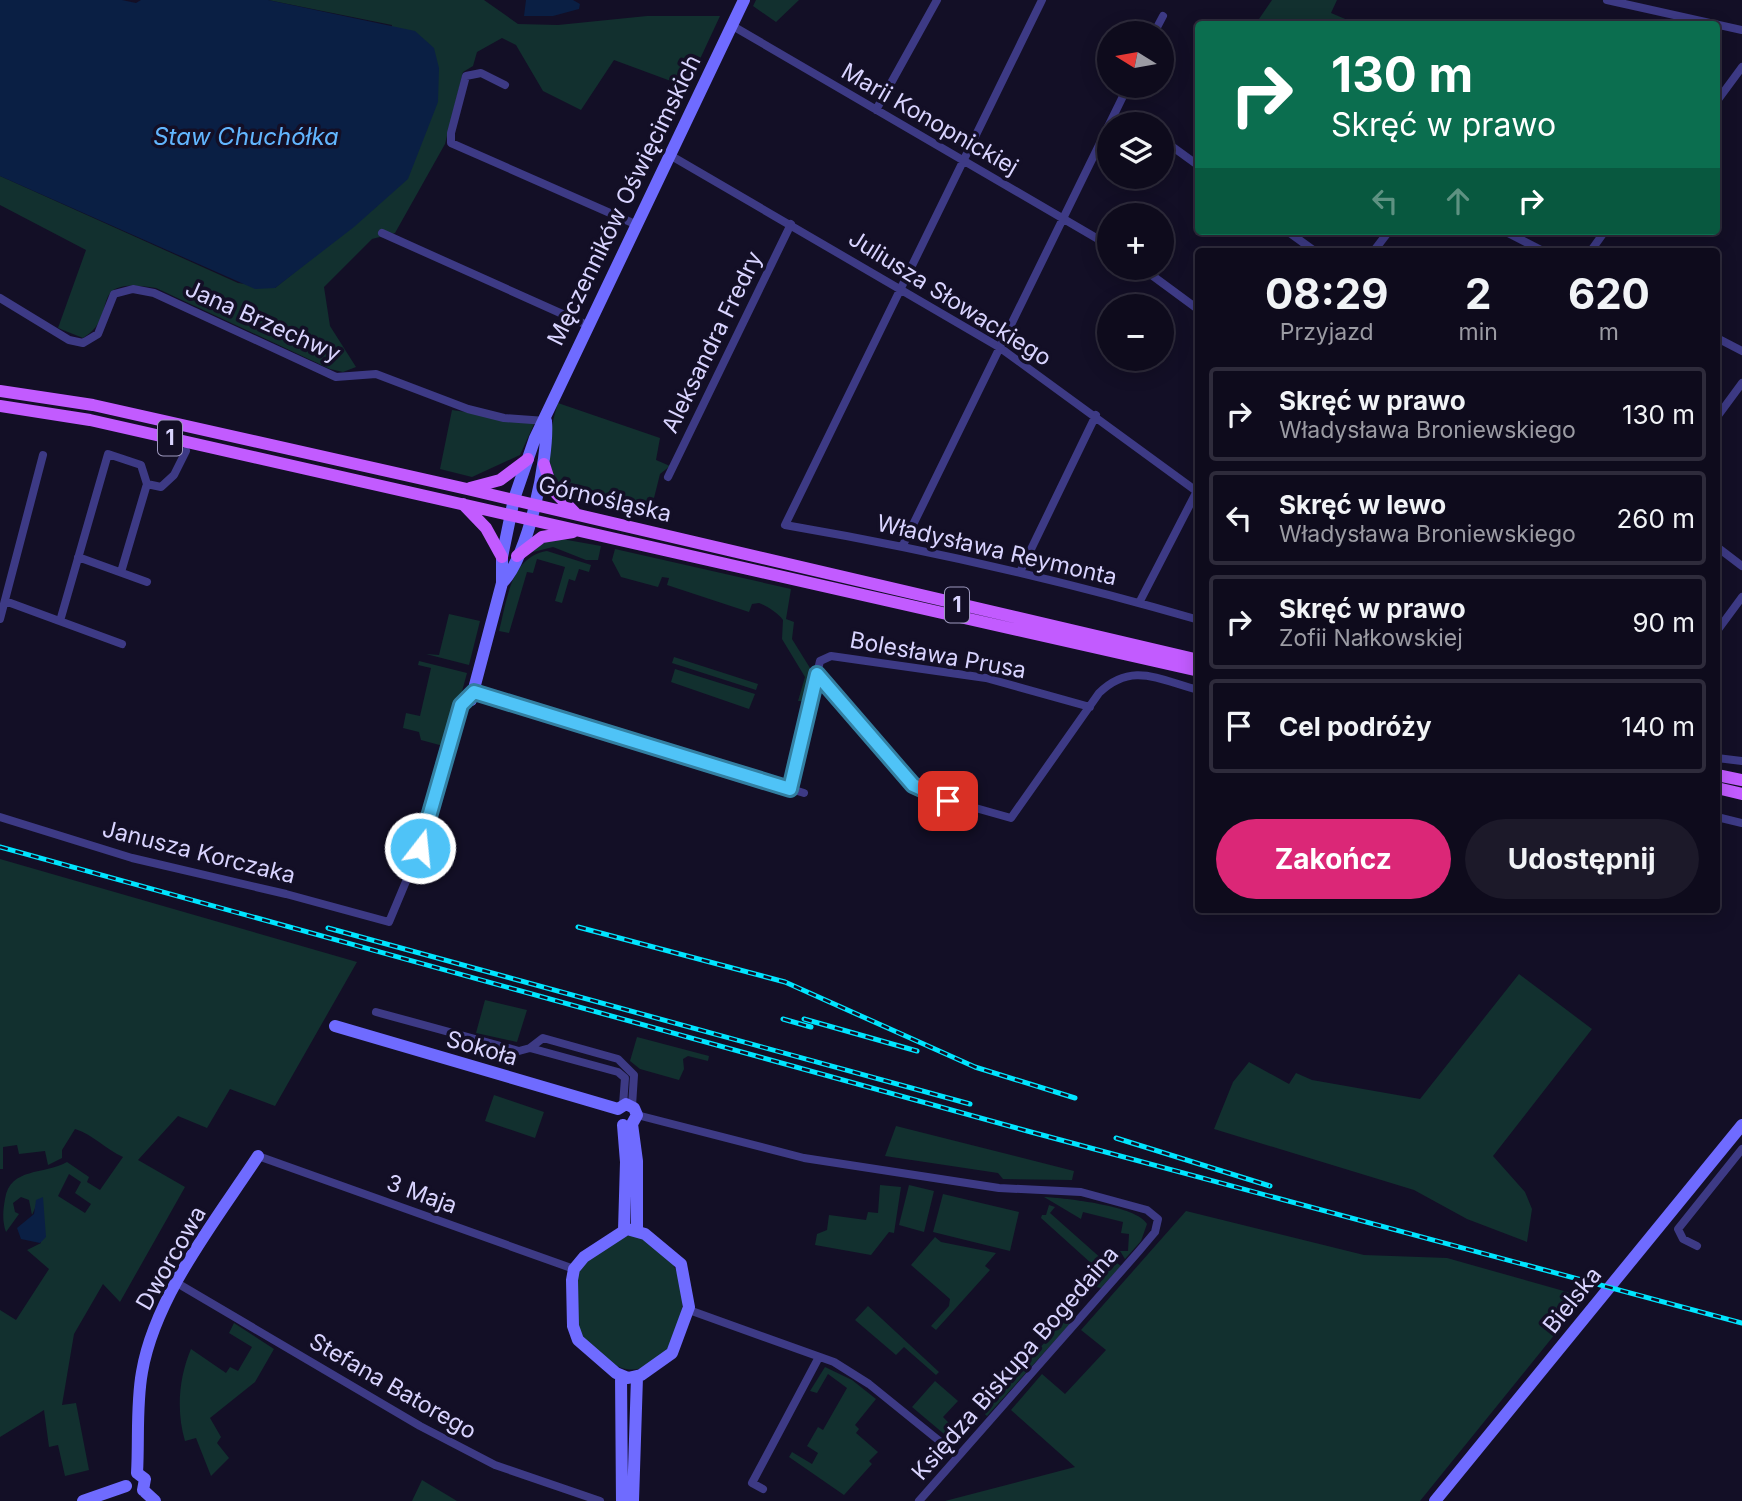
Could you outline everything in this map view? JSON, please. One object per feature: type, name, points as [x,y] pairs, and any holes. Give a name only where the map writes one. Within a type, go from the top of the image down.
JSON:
[{"type":"main road","name":"Górnośląska","points":[[0,391],[93,405],[514,499],[857,582],[1195,659]]},
{"type":"main road","name":"Górnośląska","points":[[0,406],[90,419],[1195,670]]},
{"type":"main road","points":[[467,489],[500,480],[527,459]]},
{"type":"main road","points":[[544,464],[552,489],[576,513]]},
{"type":"main road","points":[[463,504],[486,528],[502,557]]},
{"type":"main road","points":[[517,556],[542,537],[580,531]]},
{"type":"main road","points":[[1720,776],[1742,780]]},
{"type":"main road","points":[[1720,789],[1742,794]]},
{"type":"street","name":"Męczenników Oświęcimskich","points":[[502,583],[502,557],[514,499],[527,459],[587,325],[744,0]]},
{"type":"street","points":[[876,110],[937,0]]},
{"type":"street","points":[[900,288],[1042,0]]},
{"type":"street","points":[[1607,0],[1702,21]]},
{"type":"street","points":[[1160,21],[1163,16]]},
{"type":"street","name":"Marii Konopnickiej","points":[[732,25],[1097,239]]},
{"type":"street","points":[[1720,25],[1742,30]]},
{"type":"street","points":[[1720,97],[1742,67]]},
{"type":"street","points":[[505,85],[476,72],[463,79],[452,143],[635,224]]},
{"type":"street","points":[[903,545],[1122,98]]},
{"type":"street","points":[[1174,148],[1195,163]]},
{"type":"street","name":"Juliusza Słowackiego","points":[[668,154],[999,347],[1195,488]]},
{"type":"street","name":"Aleksandra Fredry","points":[[668,477],[791,224]]},
{"type":"street","points":[[382,233],[587,325]]},
{"type":"street","points":[[1293,235],[1310,248]]},
{"type":"street","points":[[1512,235],[1537,248]]},
{"type":"street","points":[[1158,280],[1195,307]]},
{"type":"street","name":"Władysława Reymonta","points":[[900,288],[785,525],[903,545],[1020,572],[1195,619]]},
{"type":"street","name":"Jana Brzechwy","points":[[0,298],[69,340],[83,343],[98,334],[114,294],[132,289],[154,293],[335,377],[376,374],[468,409],[504,418],[546,421]]},
{"type":"street","points":[[1720,340],[1742,351]]},
{"type":"street","points":[[1720,413],[1742,383]]},
{"type":"street","points":[[1020,572],[1096,415]]},
{"type":"street","name":"Męczenników Oświęcimskich","points":[[472,696],[502,583],[517,556],[535,504],[544,464],[546,421]]},
{"type":"street","points":[[147,484],[161,487],[174,475],[183,462],[186,451]]},
{"type":"street","points":[[60,621],[108,453],[141,465],[147,484],[121,572]]},
{"type":"street","points":[[0,619],[43,455]]},
{"type":"street","points":[[1139,603],[1195,496]]},
{"type":"street","points":[[1720,549],[1742,566]]},
{"type":"street","points":[[78,556],[147,582]]},
{"type":"street","points":[[1720,627],[1742,597]]},
{"type":"street","points":[[5,601],[122,644]]},
{"type":"street","name":"Bolesława Prusa","points":[[817,674],[820,661],[831,656],[986,678],[1090,707]]},
{"type":"street","points":[[817,674],[913,785],[933,796],[1011,818],[1090,707],[1113,680],[1132,673],[1195,689]]},
{"type":"street","points":[[790,789],[817,674]]},
{"type":"street","points":[[472,696],[804,793]]},
{"type":"street","name":"Janusza Korczaka","points":[[0,817],[132,858],[286,894],[388,922],[420,848],[461,705],[472,696]]},
{"type":"street","points":[[1720,758],[1742,761]]},
{"type":"street","points":[[1720,818],[1742,823]]},
{"type":"street","points":[[376,1012],[519,1051],[530,1048],[542,1038],[618,1059],[634,1075],[627,1114],[637,1161],[637,1230]]},
{"type":"street","name":"Sokoła","points":[[335,1026],[627,1114],[791,1156],[999,1188],[1081,1192],[1147,1210],[1158,1219]]},
{"type":"street","points":[[530,1048],[618,1072],[625,1079],[627,1114],[624,1230]]},
{"type":"street","name":"Bielska","points":[[1435,1501],[1742,1125]]},
{"type":"street","points":[[1697,1246],[1683,1239],[1678,1228],[1742,1150]]},
{"type":"street","name":"3 Maja","points":[[258,1156],[574,1269]]},
{"type":"street","name":"Dworcowa","points":[[143,1490],[145,1479],[137,1473],[141,1373],[158,1320],[177,1283],[258,1156]]},
{"type":"street","name":"Księdza Biskupa Bogedaina","points":[[919,1501],[1155,1233],[1158,1219]]},
{"type":"street","points":[[624,1230],[637,1230],[681,1264],[689,1310],[672,1353],[637,1377],[621,1377],[584,1348],[576,1336],[574,1269],[584,1256],[624,1230]]},
{"type":"street","name":"Stefana Batorego","points":[[177,1283],[420,1426],[495,1465],[600,1501]]},
{"type":"street","points":[[689,1310],[834,1362],[869,1384],[958,1456]]},
{"type":"street","points":[[763,1489],[752,1483],[819,1357]]},
{"type":"street","points":[[621,1377],[622,1501]]},
{"type":"street","points":[[633,1501],[637,1377]]},
{"type":"street","points":[[137,1473],[127,1478],[126,1486],[132,1493],[143,1490],[155,1501]]},
{"type":"street","points":[[83,1501],[126,1486]]},
{"type":"green space","points":[[268,0],[484,0],[518,24],[558,25],[647,16],[720,16],[687,87],[614,60],[581,110],[543,91],[516,45],[502,38],[477,52],[473,66],[463,72],[445,144],[395,233],[372,239],[324,287],[330,326],[356,367],[343,372],[330,369],[156,288],[119,287],[111,292],[95,328],[83,338],[58,328],[86,250],[0,205],[0,176],[238,283],[275,288],[377,206],[392,25]]},
{"type":"green space","points":[[756,0],[799,0],[776,22],[753,6]]},
{"type":"green space","points":[[1272,0],[1337,0],[1331,13],[1350,21],[1265,21],[1259,19]]},
{"type":"green space","points":[[558,403],[660,438],[656,460],[670,466],[660,474],[649,518],[576,501],[564,494],[557,484],[550,458],[552,429]]},
{"type":"green space","points":[[452,410],[535,422],[520,455],[472,477],[440,469]]},
{"type":"green space","points":[[556,538],[601,546],[598,560],[586,560],[553,547],[529,553],[539,543]]},
{"type":"green space","points":[[615,549],[791,589],[786,619],[794,622],[792,639],[810,668],[808,701],[798,701],[805,677],[782,639],[783,620],[775,612],[759,603],[752,604],[749,612],[667,585],[669,578],[662,577],[658,587],[621,577],[612,560]]},
{"type":"green space","points":[[547,551],[591,565],[589,572],[579,569],[575,581],[569,579],[562,603],[555,601],[565,567],[537,559],[533,573],[527,572],[509,633],[499,631],[508,594],[518,571],[535,555]]},
{"type":"green space","points":[[449,614],[480,621],[469,665],[426,654],[439,655]]},
{"type":"green space","points":[[674,657],[758,684],[756,690],[672,663]]},
{"type":"green space","points":[[419,661],[467,673],[447,747],[421,740],[419,732],[403,728],[406,713],[420,716],[431,668],[418,665]]},
{"type":"green space","points":[[675,669],[755,694],[749,709],[671,682]]},
{"type":"green space","points":[[0,859],[357,962],[275,1106],[230,1089],[207,1128],[178,1116],[138,1160],[185,1187],[120,1302],[103,1284],[74,1334],[62,1405],[76,1403],[89,1470],[65,1476],[58,1445],[49,1447],[44,1410],[0,1437],[0,1310],[16,1320],[49,1269],[27,1250],[41,1243],[36,1206],[32,1215],[29,1200],[21,1197],[13,1203],[15,1212],[19,1214],[6,1232],[4,1207],[8,1189],[29,1173],[67,1162],[89,1177],[87,1182],[100,1190],[123,1157],[75,1129],[62,1150],[62,1158],[48,1165],[45,1151],[19,1154],[17,1145],[3,1147],[3,1169],[0,1169]],"holes":[[[69,1174],[81,1182],[75,1193],[91,1204],[85,1213],[58,1196]]]},
{"type":"green space","points":[[1519,974],[1592,1029],[1493,1156],[1525,1192],[1532,1209],[1527,1242],[1467,1219],[1414,1190],[1214,1129],[1233,1082],[1249,1062],[1289,1084],[1296,1073],[1312,1080],[1420,1099]]},
{"type":"green space","points":[[485,1000],[527,1010],[517,1042],[476,1033]]},
{"type":"green space","points":[[637,1037],[709,1056],[708,1061],[688,1056],[683,1059],[684,1069],[679,1080],[640,1069],[630,1061]]},
{"type":"green space","points":[[494,1095],[544,1112],[535,1138],[485,1121]]},
{"type":"green space","points":[[896,1126],[1074,1171],[1072,1180],[1003,1179],[998,1173],[885,1156]]},
{"type":"green space","points":[[880,1185],[901,1187],[894,1233],[889,1232],[871,1255],[815,1245],[817,1234],[827,1230],[829,1215],[866,1220],[868,1212],[878,1213]]},
{"type":"green space","points":[[909,1185],[934,1191],[924,1232],[899,1225]]},
{"type":"green space","points":[[943,1194],[1019,1212],[1010,1251],[933,1232]]},
{"type":"green space","points":[[1044,1197],[1100,1204],[1130,1212],[1147,1224],[1141,1241],[1125,1259],[1120,1251],[1128,1251],[1129,1234],[1121,1233],[1123,1222],[1083,1212],[1081,1219]]},
{"type":"green space","points":[[1049,1205],[1055,1207],[1050,1213],[1112,1268],[1117,1263],[1121,1266],[1101,1288],[1091,1286],[1102,1273],[1041,1218],[1046,1215]]},
{"type":"green space","points":[[1186,1211],[1364,1255],[1447,1258],[1585,1297],[1420,1501],[945,1501],[1075,1467],[1011,1410],[1042,1374],[1065,1394],[1106,1350],[1081,1330]]},
{"type":"green space","points":[[633,1235],[661,1250],[677,1273],[682,1299],[679,1326],[667,1349],[650,1365],[629,1369],[605,1359],[584,1340],[577,1326],[576,1303],[580,1267],[624,1236]]},
{"type":"green space","points":[[935,1237],[941,1242],[996,1253],[985,1266],[990,1270],[936,1330],[931,1326],[949,1306],[950,1299],[911,1265]]},
{"type":"green space","points":[[868,1306],[939,1372],[936,1375],[904,1347],[896,1355],[855,1320]]},
{"type":"green space","points":[[1066,1315],[1070,1324],[987,1416],[979,1409],[981,1406],[987,1409],[1064,1320],[1060,1316]]},
{"type":"green space","points":[[234,1323],[274,1349],[255,1382],[210,1418],[221,1437],[217,1443],[229,1458],[211,1476],[196,1438],[185,1441],[180,1418],[181,1383],[191,1349],[226,1373],[230,1367],[238,1371],[252,1347],[229,1333]]},
{"type":"green space","points":[[825,1367],[852,1380],[876,1399],[855,1425],[859,1429],[856,1433],[878,1452],[869,1461],[872,1464],[844,1495],[789,1457],[792,1452],[812,1464],[818,1453],[807,1446],[818,1427],[823,1430],[847,1388],[828,1374],[817,1393],[810,1391]]},
{"type":"green space","points":[[935,1381],[958,1401],[943,1417],[957,1431],[950,1439],[912,1407]]},
{"type":"green space","points":[[422,1480],[457,1501],[412,1501]]},
{"type":"water","name":"Staw Chuchółka","points":[[0,0],[122,0],[136,3],[141,0],[268,0],[415,31],[434,48],[439,68],[438,102],[408,179],[354,227],[275,288],[255,289],[0,176]]},
{"type":"water","points":[[526,0],[573,0],[580,4],[579,9],[553,16],[524,16]]},
{"type":"water","points":[[43,1197],[46,1237],[40,1243],[21,1239],[17,1228],[34,1214],[36,1200]]},
{"type":"railway","points":[[0,847],[1031,1132],[1742,1323]]},
{"type":"railway","points":[[578,927],[785,982],[975,1067],[1075,1098]]},
{"type":"railway","points":[[328,928],[970,1104]]},
{"type":"railway","points":[[783,1019],[811,1027]]},
{"type":"railway","points":[[804,1019],[917,1051]]},
{"type":"railway","points":[[1116,1138],[1270,1186]]},
{"type":"route","points":[[420,848],[461,705],[474,692],[790,789],[817,674],[913,785],[948,801]]}]
